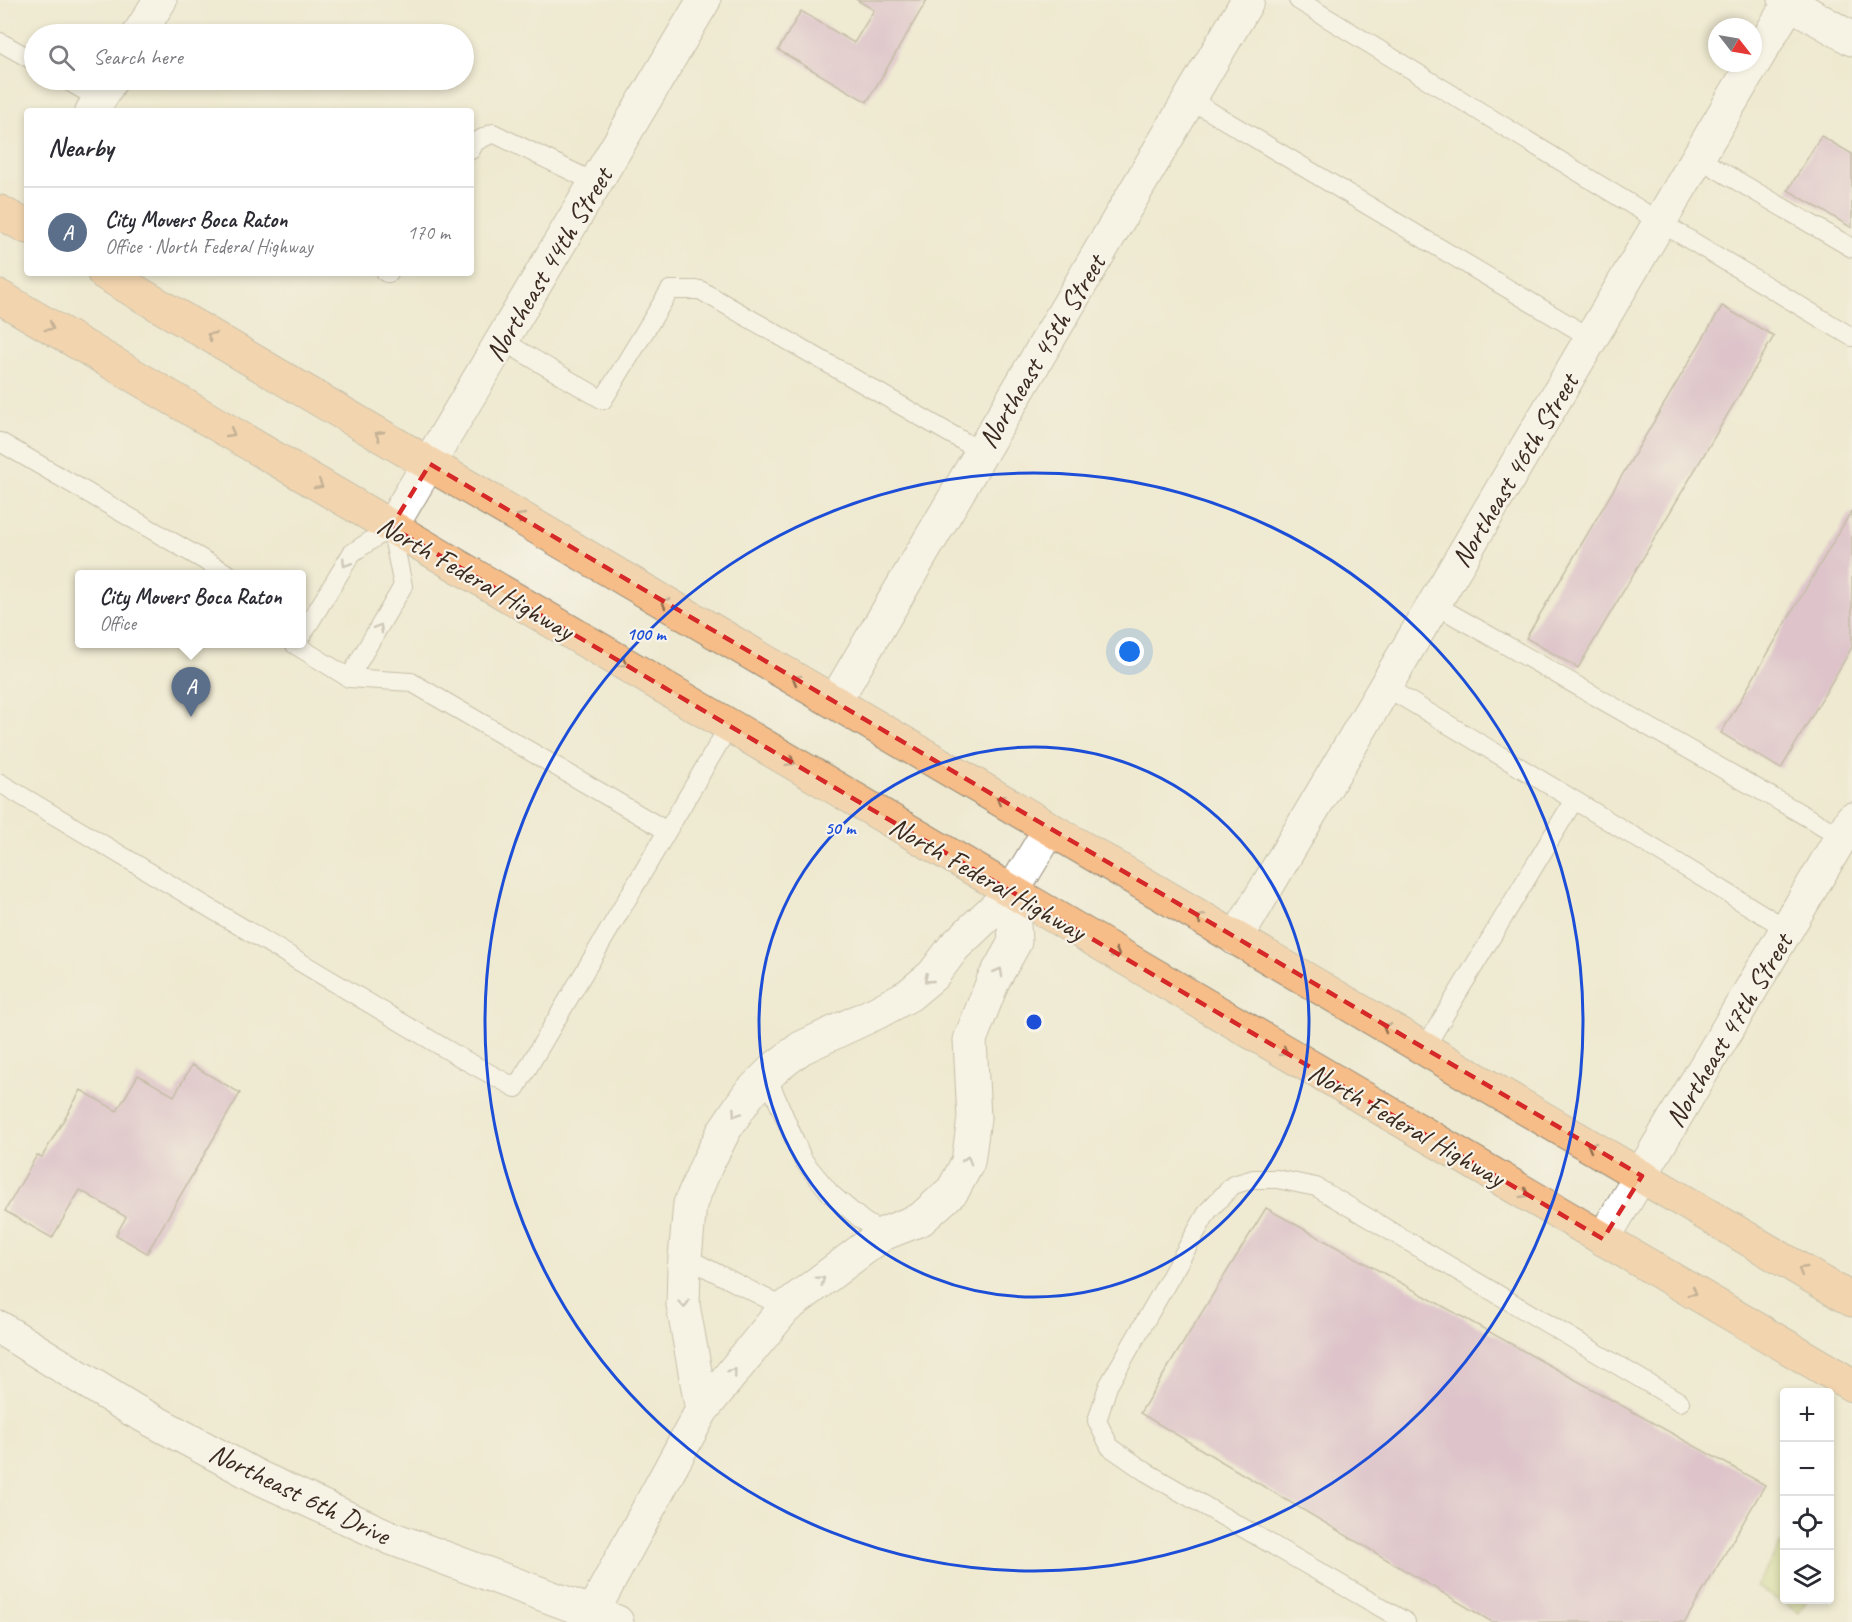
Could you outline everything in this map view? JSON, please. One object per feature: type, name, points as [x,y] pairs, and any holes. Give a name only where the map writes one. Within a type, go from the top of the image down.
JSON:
[{"type":"main road","points":[[109,276],[1852,1300]]},
{"type":"main road","name":"North Federal Highway","points":[[0,297],[1852,1385]]},
{"type":"street","points":[[145,24],[160,0]]},
{"type":"street","name":"Northeast 44th Street","points":[[391,527],[704,0]]},
{"type":"street","name":"Northeast 45th Street","points":[[834,701],[1248,0]]},
{"type":"street","points":[[1789,1],[1852,39]]},
{"type":"street","name":"Northeast 46th Street","points":[[1236,939],[1789,1]]},
{"type":"street","name":"Northeast 47th Street","points":[[1603,1239],[1847,828]]},
{"type":"street","points":[[702,1410],[683,1305],[685,1257],[690,1204],[725,1129],[748,1095],[801,1048],[909,995],[933,975],[954,947],[1012,892],[1050,829]]},
{"type":"street","points":[[598,1619],[702,1410],[785,1308],[883,1234],[921,1219],[953,1190],[968,1162],[974,1118],[970,1040],[993,981],[1016,942],[1012,892]]},
{"type":"street","name":"Northeast 6th Drive","points":[[0,1328],[132,1410],[260,1478],[391,1538],[598,1619]]},
{"type":"lane","points":[[1298,0],[1852,337]]},
{"type":"lane","points":[[0,42],[24,56]]},
{"type":"lane","points":[[81,90],[99,102]]},
{"type":"lane","points":[[1189,99],[1591,338]]},
{"type":"lane","points":[[474,144],[493,133],[596,183]]},
{"type":"lane","points":[[1698,158],[1852,248]]},
{"type":"lane","points":[[502,341],[603,400],[670,290],[700,290],[982,452]]},
{"type":"lane","points":[[0,442],[221,570]]},
{"type":"lane","points":[[306,627],[352,553],[391,527],[403,586],[350,678]]},
{"type":"lane","points":[[1434,604],[1847,828]]},
{"type":"lane","points":[[306,648],[350,678],[411,682],[667,831]]},
{"type":"lane","points":[[1386,687],[1787,930]]},
{"type":"lane","points":[[0,783],[461,1058],[516,1088],[729,726]]},
{"type":"lane","points":[[1425,1049],[1574,800]]},
{"type":"lane","points":[[767,1076],[803,1160],[831,1194],[883,1234]]},
{"type":"lane","points":[[1406,1622],[1146,1472],[1110,1447],[1097,1421],[1108,1386],[1202,1221],[1208,1211],[1233,1185],[1253,1179],[1277,1179],[1316,1187],[1680,1401]]},
{"type":"lane","points":[[685,1257],[785,1308]]},
{"type":"highlighted area","points":[[430,464],[1642,1176],[1603,1239],[391,527]]},
{"type":"green space","points":[[1780,1546],[1780,1602],[1756,1587]]},
{"type":"green space","points":[[1784,1604],[1805,1604],[1799,1613]]},
{"type":"building","points":[[857,0],[927,0],[867,102],[778,50],[801,11],[854,43],[874,10]]},
{"type":"building","points":[[1821,136],[1852,154],[1852,228],[1788,190]]},
{"type":"building","points":[[1722,306],[1774,336],[1578,668],[1526,638]]},
{"type":"building","points":[[1852,510],[1852,647],[1781,769],[1721,733]]},
{"type":"building","points":[[192,1065],[240,1093],[147,1253],[116,1235],[126,1217],[80,1190],[52,1238],[5,1211],[37,1155],[42,1157],[81,1090],[117,1111],[138,1075],[174,1096]]},
{"type":"building","points":[[1266,1208],[1765,1485],[1685,1622],[1492,1622],[1140,1413]]},
{"type":"place","name":"City Movers Boca Raton","points":[[191,717]]}]
